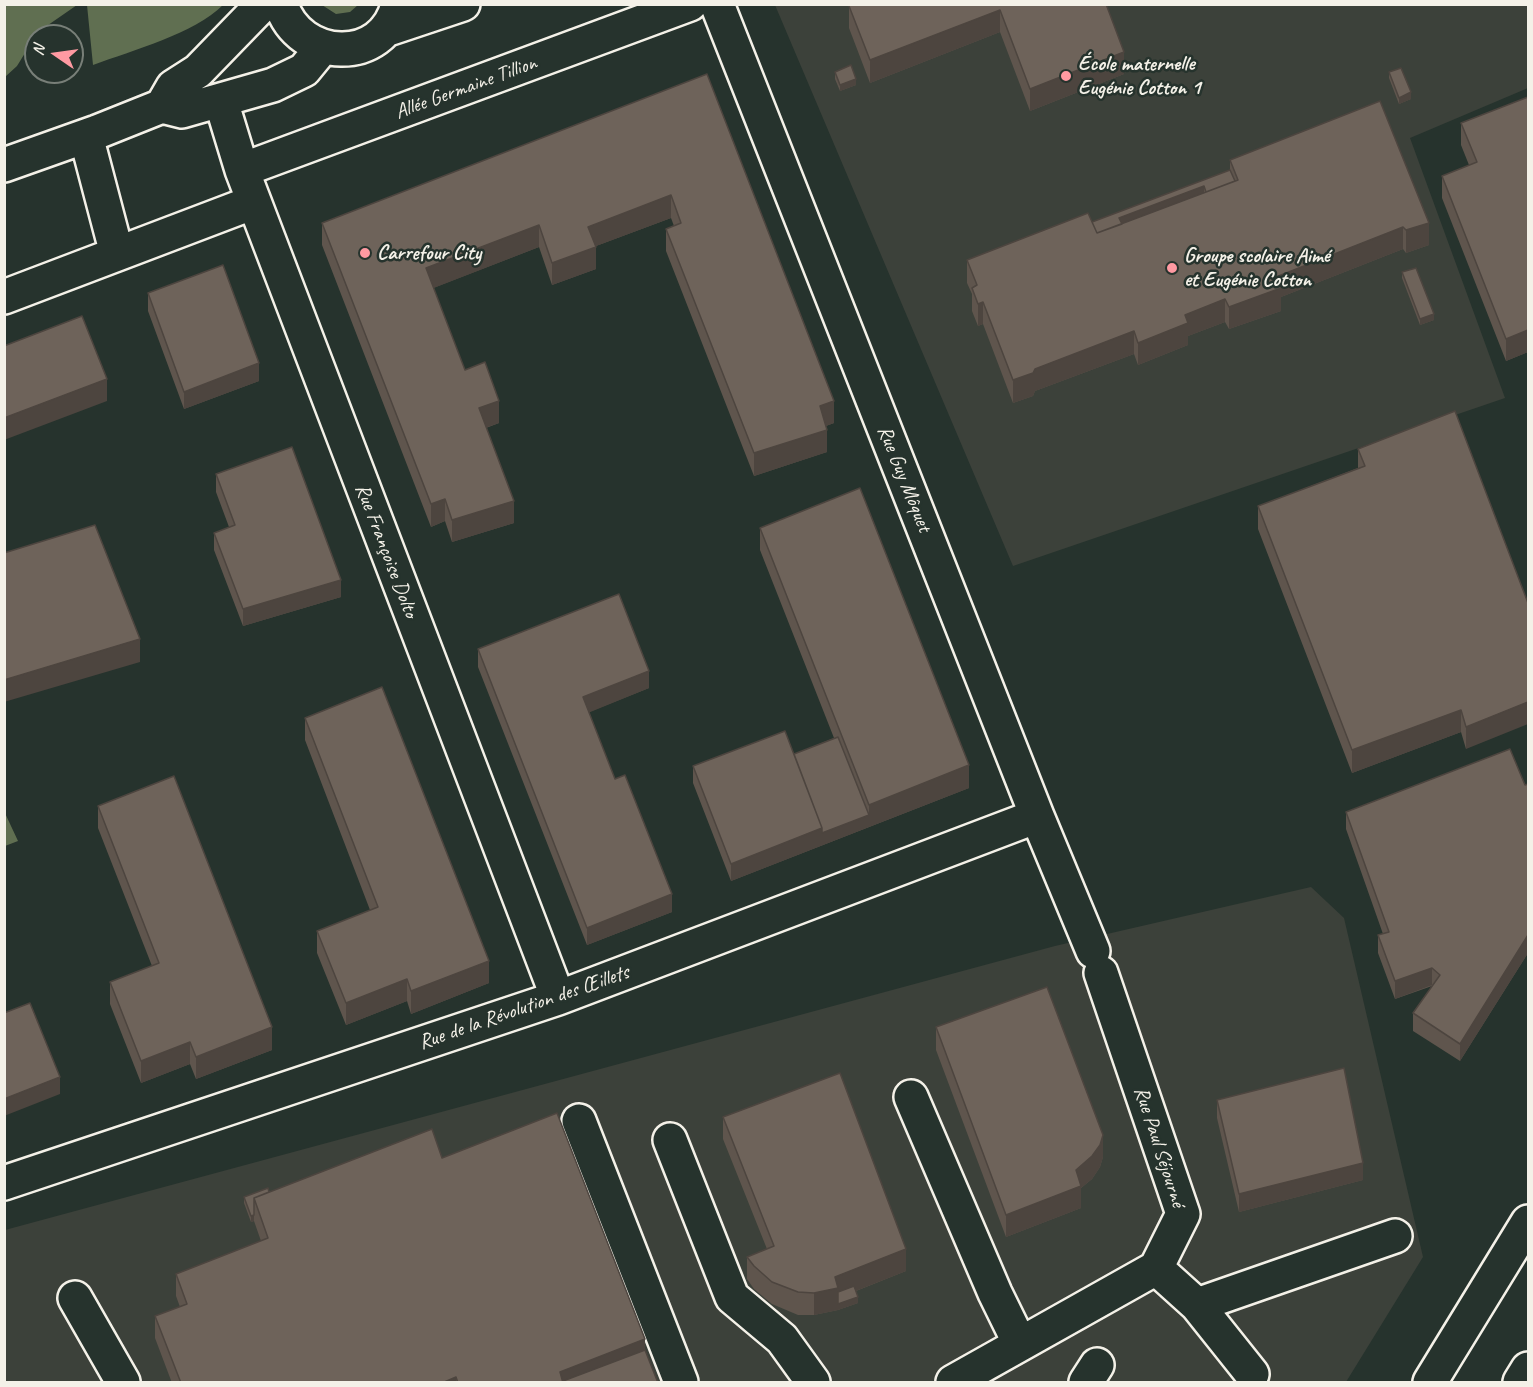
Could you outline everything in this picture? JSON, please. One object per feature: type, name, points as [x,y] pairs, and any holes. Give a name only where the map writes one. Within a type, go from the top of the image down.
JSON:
[{"type":"street","points":[[162,106],[173,87],[198,71],[263,4]]},
{"type":"street","points":[[281,4],[290,25],[305,39],[322,48],[339,50],[356,48],[372,42],[392,17],[463,4]]},
{"type":"street","name":"Allée Germaine Tillion","points":[[242,170],[690,4]]},
{"type":"street","name":"Rue Guy Môquet","points":[[717,4],[1037,816],[1097,962]]},
{"type":"street","points":[[4,165],[162,106],[182,111],[273,85],[304,70],[322,48]]},
{"type":"street","name":"Rue Françoise Dolto","points":[[221,101],[254,202],[558,998]]},
{"type":"street","points":[[86,136],[117,254]]},
{"type":"street","points":[[4,297],[254,202]]},
{"type":"street","name":"Rue de la Révolution des Œillets","points":[[4,1183],[558,998],[1037,816]]},
{"type":"street","name":"Rue Paul Séjourné","points":[[1097,962],[1183,1214],[1156,1268]]},
{"type":"street","points":[[911,1097],[995,1293],[1020,1344]]},
{"type":"street","points":[[579,1121],[681,1383]]},
{"type":"street","points":[[670,1140],[732,1297],[782,1339],[813,1383]]},
{"type":"street","points":[[1430,1383],[1528,1222]]},
{"type":"street","points":[[1197,1305],[1395,1236]]},
{"type":"street","points":[[966,1379],[1020,1344],[1156,1268],[1197,1305],[1252,1374]]},
{"type":"street","points":[[75,1298],[123,1383]]},
{"type":"street","points":[[1520,1383],[1528,1369]]},
{"type":"shaded area","name":"Groupe scolaire Aimé et Eugénie Cotton","points":[[775,5],[1528,5],[1528,88],[1410,138],[1505,398],[1013,566]]},
{"type":"shaded area","points":[[1311,887],[1344,918],[1423,1257],[1346,1382],[5,1382],[5,1230],[1055,946]]},
{"type":"green space","points":[[5,4],[77,5],[50,24],[24,24],[24,55],[17,66],[5,77]]},
{"type":"green space","points":[[87,4],[223,5],[211,15],[180,33],[93,65]]},
{"type":"green space","points":[[322,5],[358,5],[350,12],[336,14]]},
{"type":"green space","points":[[4,811],[18,841],[5,846],[4,846]]},
{"type":"building","points":[[852,4],[1106,4],[1124,52],[1030,89],[1000,10],[870,60],[849,6]]},
{"type":"building","points":[[851,65],[856,79],[840,85],[835,72]]},
{"type":"building","points":[[1401,68],[1411,92],[1399,98],[1389,72]]},
{"type":"building","points":[[707,74],[834,401],[820,406],[827,430],[754,453],[666,229],[681,223],[671,195],[588,227],[596,247],[552,263],[539,225],[426,268],[465,370],[485,362],[499,401],[479,408],[514,501],[452,520],[445,499],[431,504],[322,223]]},
{"type":"building","points":[[1528,97],[1528,330],[1506,339],[1442,176],[1477,162],[1461,123]]},
{"type":"building","points":[[1380,101],[1429,223],[1406,230],[1403,227],[1276,277],[1281,288],[1229,307],[1225,299],[1185,315],[1188,323],[1138,343],[1134,331],[1035,369],[1033,373],[1013,380],[983,302],[978,304],[972,288],[977,285],[967,260],[1088,213],[1097,233],[1238,180],[1230,160]]},
{"type":"building","points":[[1230,170],[1235,181],[1206,192],[1204,186],[1119,218],[1122,224],[1097,233],[1092,222]]},
{"type":"building","points":[[223,265],[259,363],[184,392],[148,293]]},
{"type":"building","points":[[1416,268],[1434,314],[1420,319],[1402,272]]},
{"type":"building","points":[[82,316],[107,379],[4,418],[4,346]]},
{"type":"building","points":[[1455,411],[1528,603],[1528,702],[1466,727],[1461,710],[1352,750],[1258,506],[1365,466],[1358,449]]},
{"type":"building","points":[[292,447],[341,580],[243,609],[214,533],[235,525],[216,474]]},
{"type":"building","points":[[860,488],[969,765],[869,805],[760,528]]},
{"type":"building","points":[[95,525],[140,639],[4,680],[4,553]]},
{"type":"building","points":[[619,594],[649,671],[583,697],[615,779],[625,775],[672,894],[587,928],[478,649]]},
{"type":"building","points":[[382,687],[489,961],[411,991],[407,979],[346,1003],[317,931],[378,907],[305,718]]},
{"type":"building","points":[[785,731],[822,828],[731,864],[693,766]]},
{"type":"building","points":[[838,737],[869,815],[822,833],[794,754]]},
{"type":"building","points":[[1510,749],[1525,785],[1528,784],[1528,935],[1460,1044],[1413,1013],[1440,975],[1432,968],[1395,981],[1378,935],[1389,932],[1346,812]]},
{"type":"building","points":[[174,776],[272,1027],[196,1057],[190,1042],[141,1061],[110,982],[159,963],[98,806]]},
{"type":"building","points":[[1047,987],[1103,1135],[1100,1145],[1092,1156],[1076,1170],[1081,1186],[1006,1215],[936,1027]]},
{"type":"building","points":[[30,1003],[60,1077],[4,1099],[4,1013]]},
{"type":"building","points":[[1344,1068],[1363,1163],[1239,1194],[1217,1100]]},
{"type":"building","points":[[840,1073],[906,1249],[835,1277],[838,1288],[814,1293],[798,1292],[772,1282],[747,1257],[774,1246],[723,1117]]},
{"type":"building","points":[[557,1113],[645,1339],[560,1372],[563,1383],[458,1383],[456,1377],[442,1383],[181,1383],[155,1316],[187,1304],[176,1274],[268,1238],[254,1198],[432,1129],[442,1158]]},
{"type":"building","points":[[268,1188],[269,1192],[254,1198],[254,1215],[251,1216],[244,1197]]},
{"type":"building","points":[[854,1286],[858,1297],[838,1304],[838,1292]]},
{"type":"building","points":[[645,1350],[658,1383],[563,1383],[563,1381]]},
{"type":"place","name":"École maternelle Eugénie Cotton 1","points":[[1066,76]]},
{"type":"place","name":"Carrefour City","points":[[365,253]]},
{"type":"place","name":"Groupe scolaire Aimé et Eugénie Cotton","points":[[1172,268]]}]
